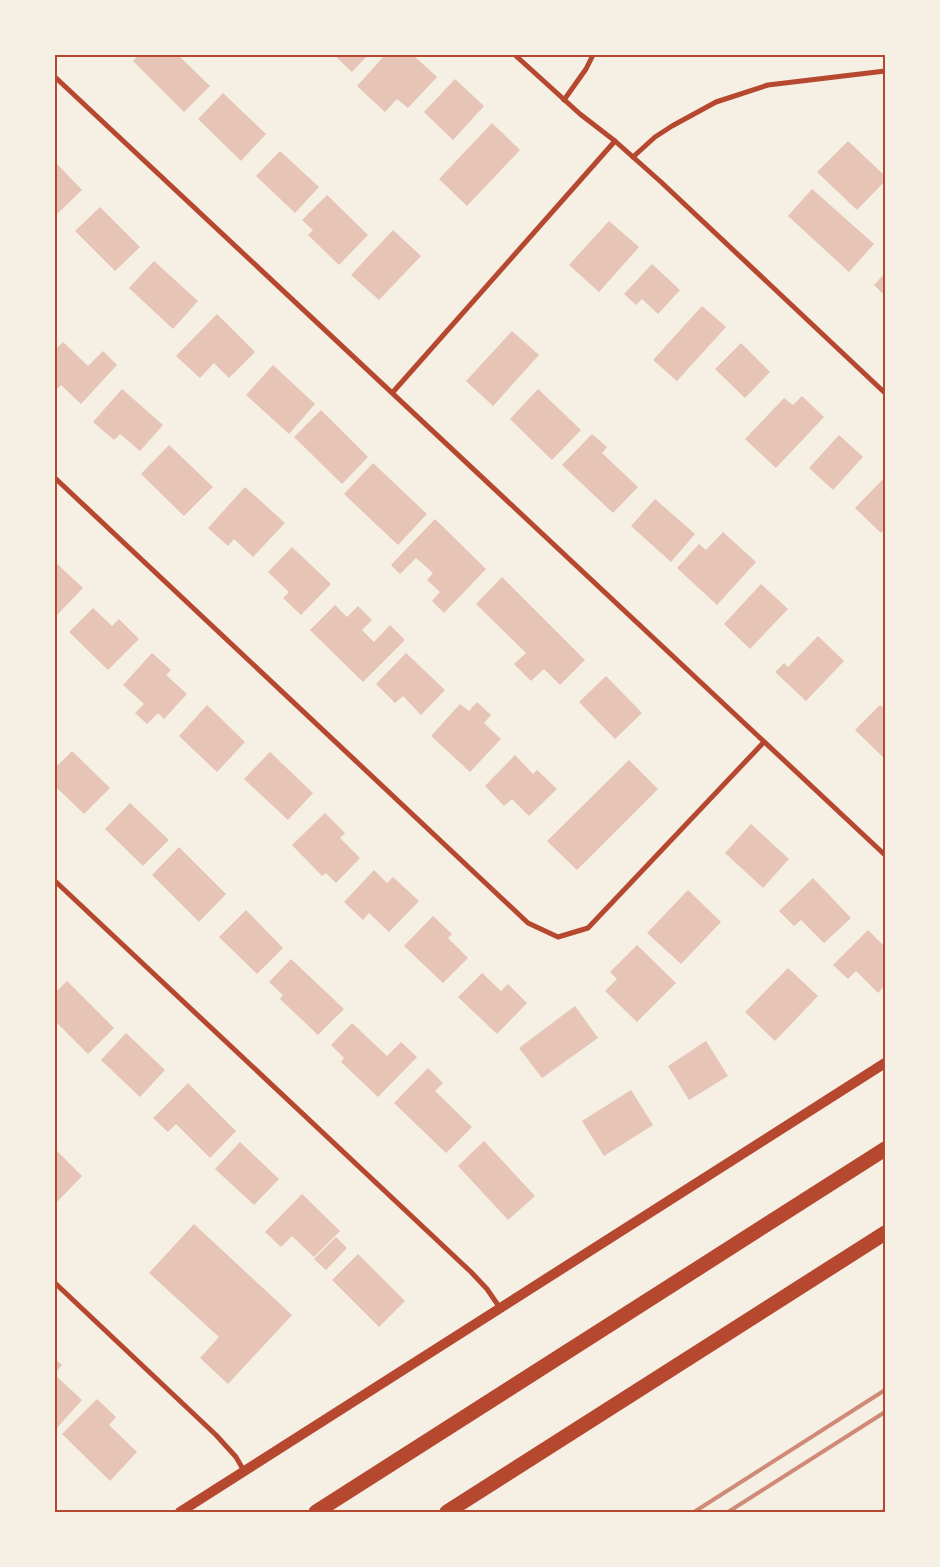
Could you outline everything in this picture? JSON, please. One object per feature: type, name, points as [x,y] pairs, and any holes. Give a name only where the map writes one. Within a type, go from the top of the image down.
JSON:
[{"type":"highway","points":[[316,1512],[885,1149]]},
{"type":"highway","points":[[447,1512],[885,1233]]},
{"type":"main road","points":[[180,1512],[885,1063]]},
{"type":"street","points":[[515,55],[564,100],[633,157],[885,393]]},
{"type":"street","points":[[564,100],[586,70],[593,55]]},
{"type":"street","points":[[633,157],[655,137],[716,102],[768,85],[885,71]]},
{"type":"street","points":[[55,77],[885,855]]},
{"type":"street","points":[[393,392],[615,141]]},
{"type":"street","points":[[55,478],[528,923],[558,937],[588,928],[764,742]]},
{"type":"street","points":[[55,882],[470,1272],[487,1289],[501,1308]]},
{"type":"street","points":[[55,1283],[216,1435],[236,1457],[244,1471]]},
{"type":"building","points":[[139,55],[178,55],[210,86],[184,112],[133,61]]},
{"type":"building","points":[[334,55],[368,55],[352,72]]},
{"type":"building","points":[[385,55],[413,55],[437,77],[408,108],[397,99],[385,112],[357,86]]},
{"type":"building","points":[[455,79],[484,106],[453,140],[424,112]]},
{"type":"building","points":[[223,93],[266,134],[241,161],[198,119]]},
{"type":"building","points":[[492,123],[520,150],[467,206],[439,179]]},
{"type":"building","points":[[848,141],[885,176],[885,181],[857,210],[817,172]]},
{"type":"building","points":[[280,151],[319,187],[295,213],[256,176]]},
{"type":"building","points":[[55,162],[82,190],[56,215],[55,213]]},
{"type":"building","points":[[812,189],[874,244],[849,272],[788,216]]},
{"type":"building","points":[[327,195],[368,235],[339,265],[308,235],[313,230],[302,220]]},
{"type":"building","points":[[100,207],[140,247],[115,271],[75,231]]},
{"type":"building","points":[[609,221],[639,247],[599,292],[569,265]]},
{"type":"building","points":[[393,230],[421,256],[379,300],[351,275]]},
{"type":"building","points":[[154,261],[198,301],[173,329],[129,288]]},
{"type":"building","points":[[652,264],[680,290],[658,314],[642,299],[636,305],[624,294]]},
{"type":"building","points":[[885,273],[885,296],[874,285]]},
{"type":"building","points":[[702,306],[726,327],[677,381],[653,360]]},
{"type":"building","points":[[217,314],[255,352],[229,378],[214,363],[200,378],[176,356]]},
{"type":"building","points":[[512,331],[539,355],[493,406],[466,381]]},
{"type":"building","points":[[63,342],[88,366],[103,351],[117,365],[81,404],[61,385],[55,391],[55,350]]},
{"type":"building","points":[[741,343],[770,372],[745,398],[715,369]]},
{"type":"building","points":[[273,365],[315,404],[289,434],[246,395]]},
{"type":"building","points":[[122,389],[163,425],[140,451],[120,434],[114,440],[93,422]]},
{"type":"building","points":[[538,389],[581,430],[552,460],[510,419]]},
{"type":"building","points":[[802,396],[824,417],[776,468],[745,439],[784,398],[793,405]]},
{"type":"building","points":[[321,410],[368,457],[342,484],[294,437]]},
{"type":"building","points":[[592,434],[607,447],[602,453],[638,487],[613,513],[562,465]]},
{"type":"building","points":[[839,435],[863,457],[833,490],[809,468]]},
{"type":"building","points":[[169,445],[213,487],[184,516],[141,474]]},
{"type":"building","points":[[373,463],[427,514],[398,545],[344,494]]},
{"type":"building","points":[[885,477],[885,529],[881,533],[855,508]]},
{"type":"building","points":[[245,487],[285,523],[253,557],[234,539],[228,546],[208,528]]},
{"type":"building","points":[[655,499],[695,534],[671,562],[631,526]]},
{"type":"building","points":[[435,519],[486,569],[444,613],[432,601],[440,592],[427,580],[433,573],[416,558],[400,574],[391,565]]},
{"type":"building","points":[[723,532],[756,562],[717,605],[677,568],[699,544],[706,550]]},
{"type":"building","points":[[292,547],[331,584],[301,615],[283,598],[289,592],[268,572]]},
{"type":"building","points":[[55,562],[83,588],[55,617]]},
{"type":"building","points":[[502,577],[585,660],[560,685],[544,669],[531,681],[514,664],[526,653],[476,604]]},
{"type":"building","points":[[761,584],[788,609],[750,649],[724,624]]},
{"type":"building","points":[[335,605],[347,617],[358,606],[372,620],[362,630],[374,642],[390,625],[405,640],[363,682],[310,630]]},
{"type":"building","points":[[93,608],[112,626],[119,619],[139,639],[108,670],[69,632]]},
{"type":"building","points":[[818,636],[844,661],[806,701],[775,672],[784,663],[788,667]]},
{"type":"building","points":[[152,653],[171,670],[166,675],[187,694],[164,719],[158,713],[147,724],[135,713],[144,704],[123,685]]},
{"type":"building","points":[[406,653],[445,690],[421,715],[403,696],[395,703],[376,684]]},
{"type":"building","points":[[606,676],[642,713],[615,739],[579,702]]},
{"type":"building","points":[[477,702],[491,715],[484,723],[501,739],[470,772],[431,736],[460,704],[469,711]]},
{"type":"building","points":[[207,705],[245,742],[217,772],[179,736]]},
{"type":"building","points":[[880,705],[885,709],[885,759],[855,730]]},
{"type":"building","points":[[72,751],[110,788],[84,814],[55,786],[55,768]]},
{"type":"building","points":[[270,752],[313,793],[288,820],[244,779]]},
{"type":"building","points":[[515,755],[533,774],[537,770],[557,789],[529,816],[512,799],[504,806],[485,786]]},
{"type":"building","points":[[629,760],[658,789],[577,870],[547,841]]},
{"type":"building","points":[[130,803],[169,840],[143,866],[105,829]]},
{"type":"building","points":[[325,813],[345,833],[340,838],[360,858],[336,883],[326,873],[322,876],[292,845]]},
{"type":"building","points":[[751,824],[789,859],[763,888],[725,853]]},
{"type":"building","points":[[179,847],[226,894],[199,922],[152,875]]},
{"type":"building","points":[[374,870],[387,883],[393,877],[419,901],[389,932],[369,913],[363,920],[344,902]]},
{"type":"building","points":[[813,878],[851,918],[824,943],[801,920],[794,926],[779,911]]},
{"type":"building","points":[[688,890],[721,922],[681,964],[647,933]]},
{"type":"building","points":[[246,910],[283,948],[257,974],[219,937]]},
{"type":"building","points":[[433,916],[452,934],[448,938],[468,958],[443,983],[404,946]]},
{"type":"building","points":[[868,930],[885,947],[885,985],[878,993],[856,971],[848,979],[833,965]]},
{"type":"building","points":[[637,945],[676,983],[637,1022],[605,991],[617,979],[610,972]]},
{"type":"building","points":[[291,959],[344,1009],[318,1035],[280,999],[283,995],[269,982]]},
{"type":"building","points":[[788,968],[818,996],[775,1041],[745,1012]]},
{"type":"building","points":[[482,973],[501,991],[508,984],[527,1003],[497,1034],[458,997]]},
{"type":"building","points":[[67,981],[114,1028],[88,1054],[55,1021],[55,993]]},
{"type":"building","points":[[575,1006],[598,1038],[542,1078],[519,1048]]},
{"type":"building","points":[[352,1023],[387,1056],[401,1042],[417,1057],[378,1097],[341,1062],[344,1058],[331,1045]]},
{"type":"building","points":[[126,1033],[165,1070],[140,1097],[101,1060]]},
{"type":"building","points":[[706,1041],[728,1076],[689,1100],[668,1066]]},
{"type":"building","points":[[428,1068],[443,1083],[435,1091],[472,1127],[446,1153],[394,1103]]},
{"type":"building","points":[[188,1083],[236,1131],[210,1158],[176,1124],[168,1132],[153,1118]]},
{"type":"building","points":[[631,1090],[653,1125],[604,1156],[582,1121]]},
{"type":"building","points":[[484,1141],[535,1196],[508,1220],[458,1166]]},
{"type":"building","points":[[240,1142],[279,1179],[254,1205],[215,1169]]},
{"type":"building","points":[[55,1149],[82,1176],[55,1204]]},
{"type":"building","points":[[302,1194],[340,1231],[314,1257],[292,1236],[281,1247],[265,1232]]},
{"type":"building","points":[[194,1224],[292,1315],[228,1384],[200,1358],[219,1337],[149,1273]]},
{"type":"building","points":[[336,1237],[347,1248],[326,1270],[314,1259]]},
{"type":"building","points":[[358,1254],[405,1301],[379,1327],[332,1280]]},
{"type":"building","points":[[55,1359],[62,1365],[55,1373]]},
{"type":"building","points":[[55,1375],[82,1400],[56,1429],[55,1428]]},
{"type":"building","points":[[97,1399],[116,1417],[109,1425],[137,1452],[110,1481],[62,1434]]},
{"type":"railway","points":[[694,1512],[885,1390]]},
{"type":"railway","points":[[728,1512],[885,1412]]}]
